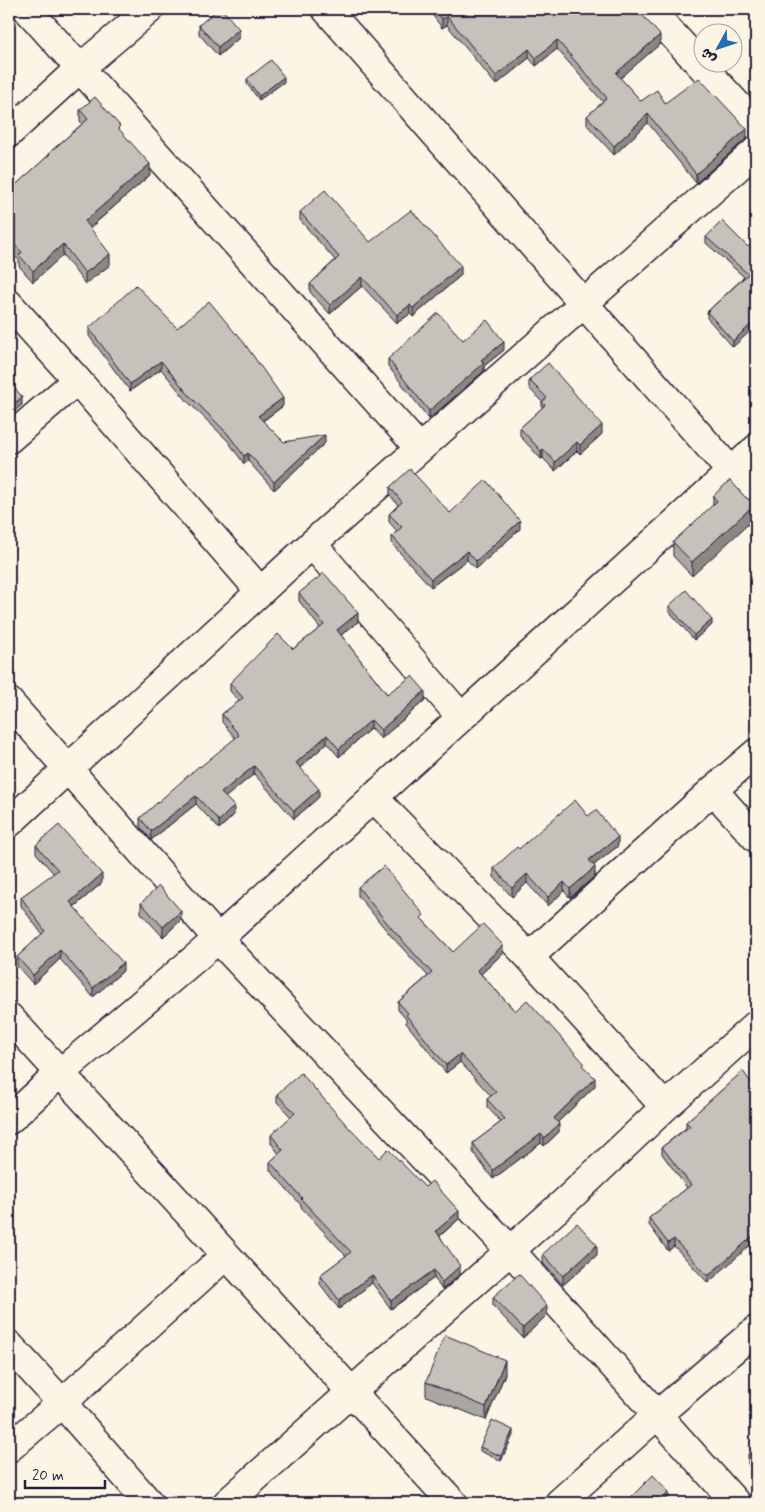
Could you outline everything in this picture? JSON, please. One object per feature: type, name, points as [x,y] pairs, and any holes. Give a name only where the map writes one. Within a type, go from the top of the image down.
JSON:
[{"type":"street","points":[[27,9],[419,448]]},
{"type":"street","points":[[9,133],[80,68],[150,9]]},
{"type":"street","points":[[326,9],[756,500]]},
{"type":"street","points":[[649,9],[756,125]]},
{"type":"street","points":[[9,823],[312,544],[756,150]]},
{"type":"street","points":[[9,304],[260,591]]},
{"type":"street","points":[[9,439],[77,380]]},
{"type":"street","points":[[9,1120],[218,939],[756,448]]},
{"type":"street","points":[[312,544],[461,717]]},
{"type":"street","points":[[9,702],[218,939],[510,1250],[736,1503]]},
{"type":"street","points":[[528,957],[756,753]]},
{"type":"street","points":[[713,790],[756,838]]},
{"type":"street","points":[[373,797],[528,957],[665,1107]]},
{"type":"street","points":[[9,1017],[453,1503]]},
{"type":"street","points":[[226,1503],[352,1393],[569,1198],[665,1107],[756,1025]]},
{"type":"street","points":[[9,1448],[62,1403],[226,1255]]},
{"type":"street","points":[[559,1503],[756,1330]]},
{"type":"street","points":[[9,1345],[149,1503]]},
{"type":"building","points":[[218,9],[222,9],[239,29],[218,47],[199,25]]},
{"type":"building","points":[[434,9],[637,9],[660,35],[616,73],[641,101],[657,90],[665,103],[699,78],[747,129],[696,174],[648,114],[614,146],[587,116],[607,98],[557,40],[536,58],[529,49],[496,76],[447,16],[442,19]]},
{"type":"building","points":[[271,60],[284,77],[259,96],[247,79]]},
{"type":"building","points":[[95,97],[120,126],[118,128],[150,164],[85,221],[110,254],[85,273],[63,244],[33,271],[19,255],[22,252],[9,240],[9,191],[88,119],[80,110]]},
{"type":"building","points":[[325,190],[370,242],[411,210],[461,266],[413,308],[410,305],[397,315],[362,277],[330,305],[310,284],[339,257],[300,212]]},
{"type":"building","points":[[722,221],[748,247],[756,239],[756,320],[733,341],[707,312],[748,274],[706,237]]},
{"type":"building","points":[[136,285],[177,328],[209,301],[237,333],[283,398],[258,416],[284,442],[325,435],[274,482],[248,453],[244,456],[228,434],[188,394],[161,361],[130,384],[89,328]]},
{"type":"building","points":[[438,313],[463,340],[487,320],[504,342],[481,360],[484,363],[429,411],[388,359]]},
{"type":"building","points":[[548,363],[602,425],[580,445],[577,442],[555,462],[543,449],[541,451],[520,428],[545,405],[542,402],[547,398],[529,380]]},
{"type":"building","points":[[9,381],[22,397],[9,408]]},
{"type":"building","points":[[410,469],[450,513],[486,480],[520,521],[476,561],[467,551],[431,579],[392,536],[402,527],[389,514],[402,502],[390,487]]},
{"type":"building","points":[[730,480],[745,497],[756,503],[692,562],[673,542],[717,501],[713,496]]},
{"type":"building","points":[[324,573],[358,613],[337,630],[387,694],[412,676],[425,691],[381,730],[371,720],[339,749],[327,735],[296,763],[319,789],[294,811],[254,766],[221,793],[234,806],[219,821],[196,796],[151,831],[140,818],[199,766],[239,735],[222,714],[243,698],[230,683],[278,634],[293,649],[324,625],[299,593]]},
{"type":"building","points":[[686,590],[712,620],[694,635],[669,606]]},
{"type":"building","points":[[575,800],[588,816],[596,810],[618,837],[589,860],[595,867],[570,889],[564,882],[548,897],[527,874],[512,888],[494,868],[517,847],[519,849]]},
{"type":"building","points":[[59,825],[102,874],[70,902],[123,963],[93,988],[60,950],[33,975],[17,957],[45,931],[21,897],[58,870],[36,845]]},
{"type":"building","points":[[384,866],[424,915],[421,918],[453,952],[483,924],[503,945],[477,970],[515,1011],[527,1000],[584,1063],[582,1065],[595,1078],[554,1118],[559,1124],[544,1138],[541,1134],[493,1170],[473,1143],[505,1119],[487,1099],[496,1092],[460,1054],[446,1065],[406,1015],[408,1013],[398,1002],[432,973],[392,929],[358,887]]},
{"type":"building","points":[[159,886],[181,911],[163,927],[141,903]]},
{"type":"building","points":[[743,1071],[756,1090],[756,1233],[708,1276],[674,1239],[668,1243],[649,1218],[691,1185],[662,1147],[690,1126],[686,1122]]},
{"type":"building","points":[[301,1073],[350,1129],[379,1158],[388,1149],[425,1187],[432,1181],[459,1211],[436,1231],[460,1266],[442,1282],[434,1270],[391,1301],[372,1275],[339,1300],[320,1275],[351,1252],[301,1199],[270,1162],[283,1150],[271,1135],[295,1113],[277,1094]]},
{"type":"building","points":[[577,1223],[597,1245],[563,1276],[543,1254]]},
{"type":"building","points":[[519,1274],[547,1306],[523,1328],[493,1297]]},
{"type":"building","points":[[445,1335],[505,1360],[486,1407],[426,1382]]},
{"type":"building","points":[[492,1420],[513,1430],[501,1456],[480,1447]]},
{"type":"building","points":[[756,1448],[756,1465],[748,1454]]},
{"type":"building","points":[[653,1475],[669,1492],[658,1503],[639,1503],[632,1496]]}]
